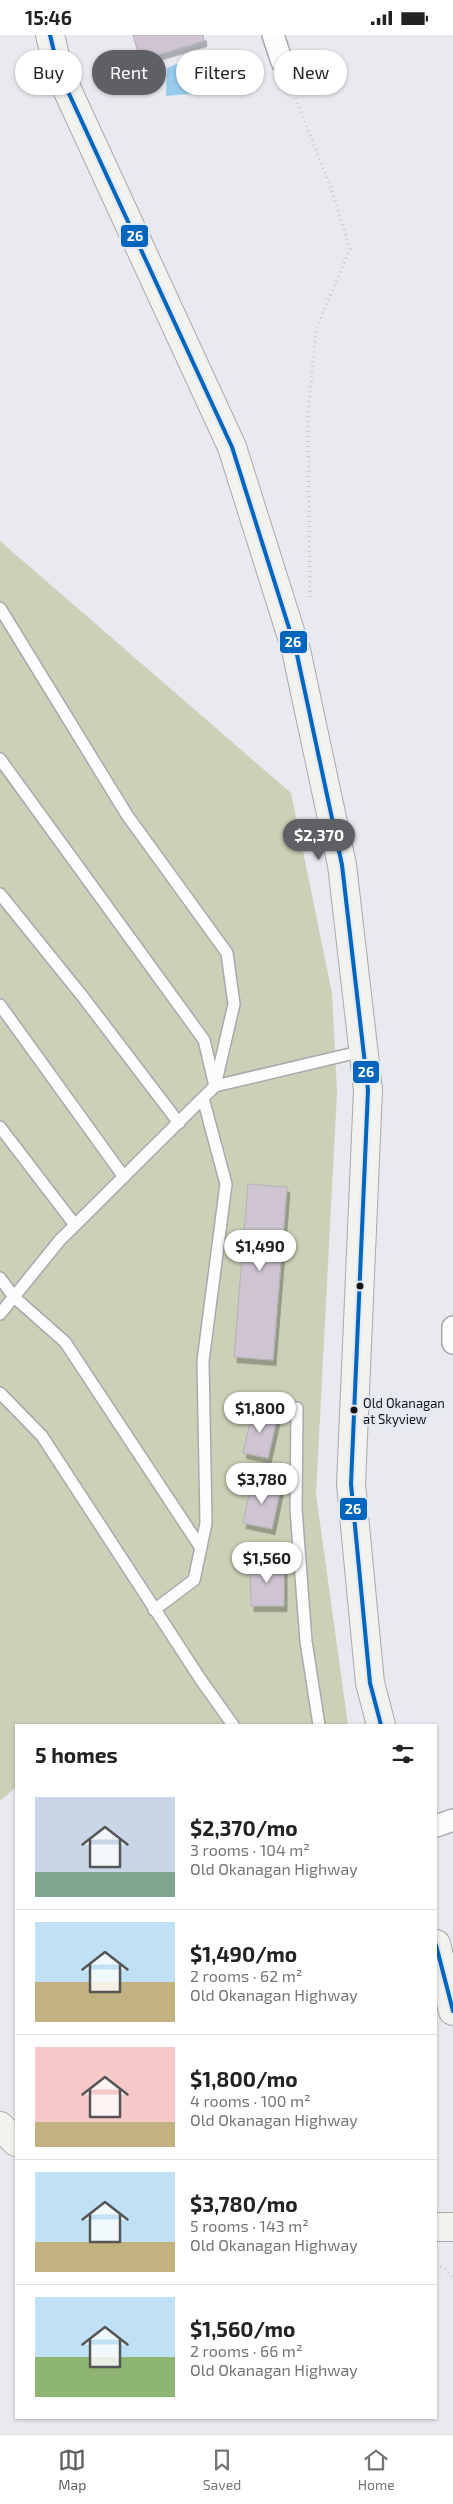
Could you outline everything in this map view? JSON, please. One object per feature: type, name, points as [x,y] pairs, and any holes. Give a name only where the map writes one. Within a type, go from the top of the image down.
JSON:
[{"type":"street","points":[[50,35],[59,72],[232,447],[293,641],[342,865],[368,1090],[352,1485],[370,1683],[381,1724]]},
{"type":"street","points":[[273,35],[278,50]]},
{"type":"street","points":[[453,1327],[453,1343]]},
{"type":"street","points":[[437,1826],[453,1820]]},
{"type":"street","points":[[437,1948],[453,2011]]},
{"type":"street","points":[[0,2126],[15,2141]]},
{"type":"street","points":[[437,2227],[453,2227]]},
{"type":"lane","points":[[0,608],[127,815],[226,953],[234,1004],[215,1086]]},
{"type":"lane","points":[[0,759],[204,1040],[215,1086]]},
{"type":"lane","points":[[0,894],[83,997],[179,1123]]},
{"type":"lane","points":[[0,1005],[124,1177]]},
{"type":"lane","points":[[0,1314],[60,1240],[215,1086],[363,1051]]},
{"type":"lane","points":[[154,1610],[194,1580],[206,1523],[204,1361],[226,1184],[203,1098]]},
{"type":"lane","points":[[0,1127],[75,1225]]},
{"type":"lane","points":[[0,1278],[14,1297],[65,1342],[201,1548]]},
{"type":"lane","points":[[0,1393],[42,1436],[154,1610],[232,1724]]},
{"type":"lane","points":[[297,1408],[296,1509],[306,1641],[319,1724]]},
{"type":"path","points":[[295,95],[331,188],[350,249],[316,329],[308,412],[310,601]]},
{"type":"path","points":[[437,2265],[445,2268],[452,2278]]},
{"type":"green space","points":[[0,541],[291,793],[332,993],[337,1092],[316,1494],[348,1724],[15,1724],[15,1788],[0,1801]]},
{"type":"water","points":[[176,64],[176,95],[178,95],[166,96],[167,68]]},
{"type":"building","points":[[133,35],[203,35],[204,41],[166,52],[166,50],[137,50]]},
{"type":"building","points":[[248,1184],[287,1187],[273,1360],[234,1357]]},
{"type":"building","points":[[253,1409],[278,1414],[268,1458],[243,1453]]},
{"type":"building","points":[[252,1480],[281,1486],[272,1529],[243,1523]]},
{"type":"building","points":[[250,1562],[284,1562],[284,1606],[251,1606]]},
{"type":"transit line","name":"26","points":[[50,35],[59,72],[232,447],[296,650],[342,865],[368,1090],[351,1484],[370,1683],[381,1724]]},
{"type":"transit line","name":"26","points":[[437,1949],[453,2011]]},
{"type":"place","name":"Old Okanagan at Skyview","points":[[354,1410]]}]
